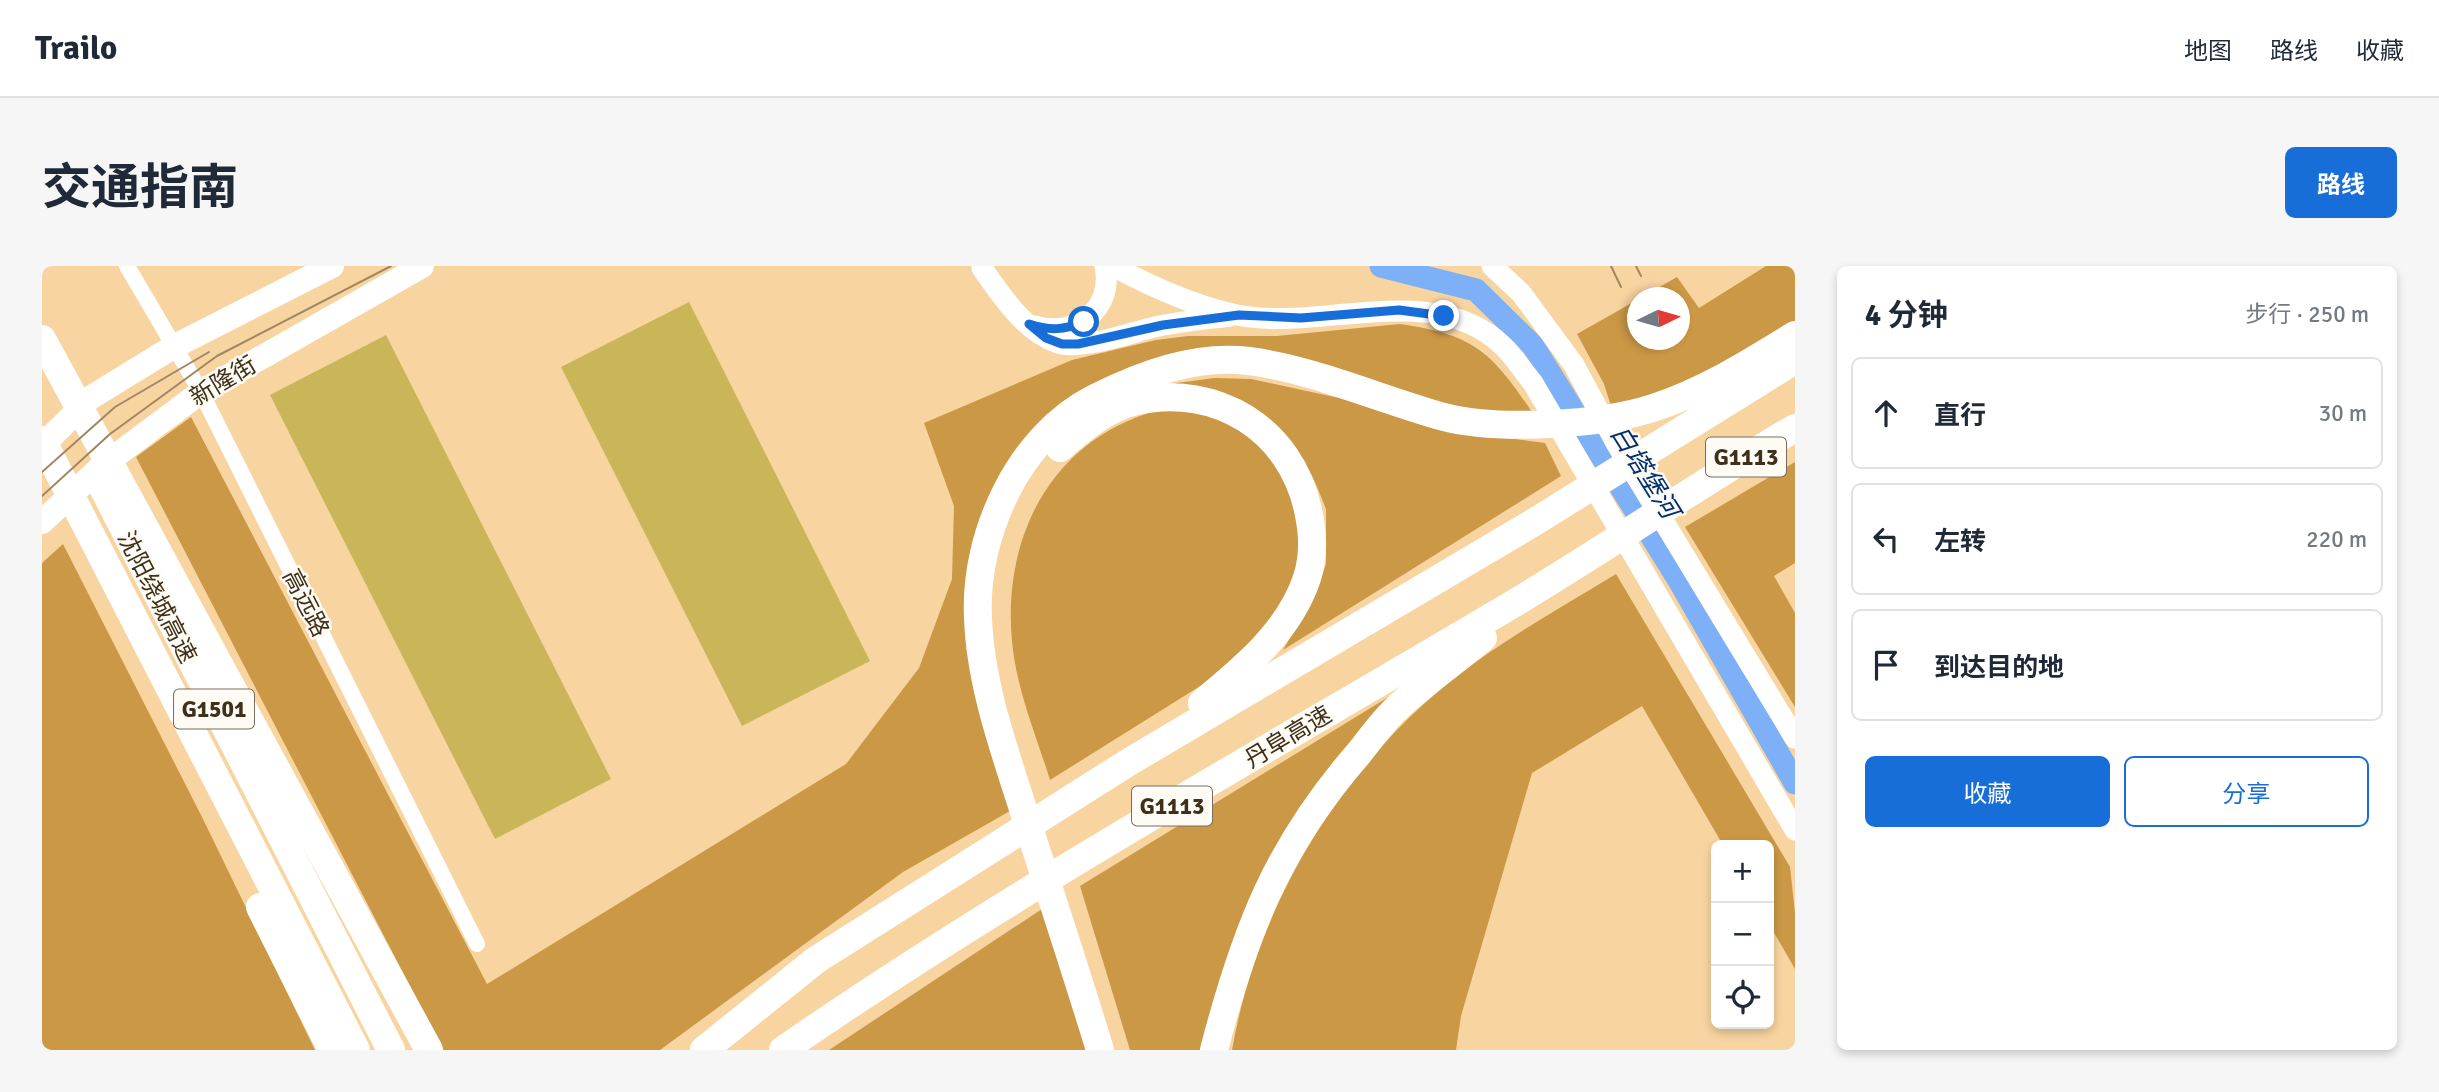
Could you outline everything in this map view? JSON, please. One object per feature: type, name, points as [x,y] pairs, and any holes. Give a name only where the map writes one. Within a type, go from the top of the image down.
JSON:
[{"type":"highway","points":[[1116,1050],[1091,995],[1017,762],[986,677],[978,617],[981,559],[1006,492],[1042,439],[1082,405],[1132,380],[1194,363],[1246,360],[1312,374],[1449,418],[1520,425],[1584,420],[1651,408],[1710,384],[1795,335]]},
{"type":"highway","points":[[42,339],[429,1050]]},
{"type":"highway","points":[[704,1050],[816,960],[1129,762],[1536,521],[1795,360]]},
{"type":"highway","name":"沈阳绕城高速","points":[[42,366],[184,650],[391,1050]]},
{"type":"highway","points":[[1017,762],[996,616],[997,569],[1014,508],[1049,457],[1088,425],[1133,401],[1159,397],[1197,398],[1231,408],[1262,428],[1289,457],[1304,489],[1313,533],[1307,577],[1289,614],[1253,661],[1129,762]]},
{"type":"highway","name":"丹阜高速","points":[[783,1050],[846,1006],[1148,820],[1560,576],[1696,486],[1795,428]]},
{"type":"highway","points":[[42,440],[356,1050]]},
{"type":"highway","points":[[42,457],[105,596],[332,1050]]},
{"type":"highway","points":[[1214,1050],[1235,970],[1260,903],[1293,842],[1338,777],[1396,709],[1560,576]]},
{"type":"highway","points":[[1091,995],[1100,1050]]},
{"type":"main road","name":"新隆街","points":[[42,446],[90,398],[173,346],[332,266]]},
{"type":"main road","name":"新隆街","points":[[42,522],[102,466],[201,392],[422,266]]},
{"type":"main road","points":[[1029,324],[1048,330],[1067,329],[1084,322],[1100,304],[1108,280],[1105,266]]},
{"type":"main road","points":[[1113,266],[1153,288],[1239,315]]},
{"type":"main road","points":[[1492,266],[1521,293],[1574,365],[1616,443],[1795,738]]},
{"type":"main road","points":[[982,268],[1001,296],[1029,324],[1046,338],[1062,344],[1078,344],[1163,325],[1239,315],[1301,318],[1399,310],[1444,316],[1475,327],[1502,345],[1533,383],[1795,830]]},
{"type":"street","name":"高远路","points":[[127,266],[201,392],[477,944]]},
{"type":"shaded area","points":[[1766,266],[1795,266],[1795,323],[1713,372],[1612,409],[1604,384],[1577,334],[1627,306],[1627,350],[1690,350],[1690,295],[1699,308]]},
{"type":"shaded area","points":[[1677,277],[1684,287],[1660,287]]},
{"type":"shaded area","points":[[1400,324],[1449,335],[1483,353],[1510,380],[1538,421],[1474,414],[1242,356],[1070,410],[978,566],[1017,807],[903,872],[660,1050],[443,1050],[136,457],[191,417],[487,984],[846,764],[919,668],[952,579],[954,506],[924,423],[1072,360],[1156,340],[1188,336],[1277,336]]},
{"type":"shaded area","points":[[1214,378],[1251,379],[1339,398],[1432,428],[1545,443],[1561,476],[1283,650],[1316,593],[1326,564],[1326,509],[1302,458],[1158,391],[1177,383]]},
{"type":"shaded area","points":[[1159,410],[1188,410],[1219,416],[1267,443],[1304,516],[1297,586],[1229,668],[1050,780],[1022,694],[1012,641],[1011,602],[1016,564],[1026,529],[1042,496],[1063,467],[1090,443],[1122,424]]},
{"type":"shaded area","points":[[1795,462],[1795,563],[1774,576],[1795,613],[1795,707],[1685,527]]},
{"type":"shaded area","points":[[63,544],[202,817],[315,1050],[42,1050],[42,563]]},
{"type":"shaded area","points":[[1616,574],[1774,840],[1720,840],[1642,706],[1532,773],[1461,1016],[1456,1050],[1232,1050],[1258,952],[1277,905],[1327,816],[1357,775],[1390,737],[1426,702],[1470,666]]},
{"type":"shaded area","points":[[1408,685],[1337,767],[1211,1050],[1130,1050],[1080,886]]},
{"type":"shaded area","points":[[1774,840],[1790,867],[1795,913],[1795,969],[1774,933]]},
{"type":"shaded area","points":[[1048,905],[1091,1050],[829,1050]]},
{"type":"building","points":[[689,302],[870,661],[742,726],[561,367]]},
{"type":"building","points":[[386,335],[611,779],[495,839],[270,395]]},
{"type":"waterway","name":"白塔堡河","points":[[1381,266],[1476,290],[1533,346],[1680,582],[1795,783]]},
{"type":"tram line","points":[[42,496],[110,434],[217,356],[391,266]]},
{"type":"tram line","points":[[1611,266],[1621,287]]},
{"type":"tram line","points":[[1636,266],[1641,276]]},
{"type":"tram line","points":[[42,472],[115,407],[209,352]]},
{"type":"route","points":[[1084,322],[1067,329],[1048,330],[1029,324],[1046,338],[1062,344],[1078,344],[1163,325],[1239,315],[1301,318],[1399,310],[1444,316]]}]
